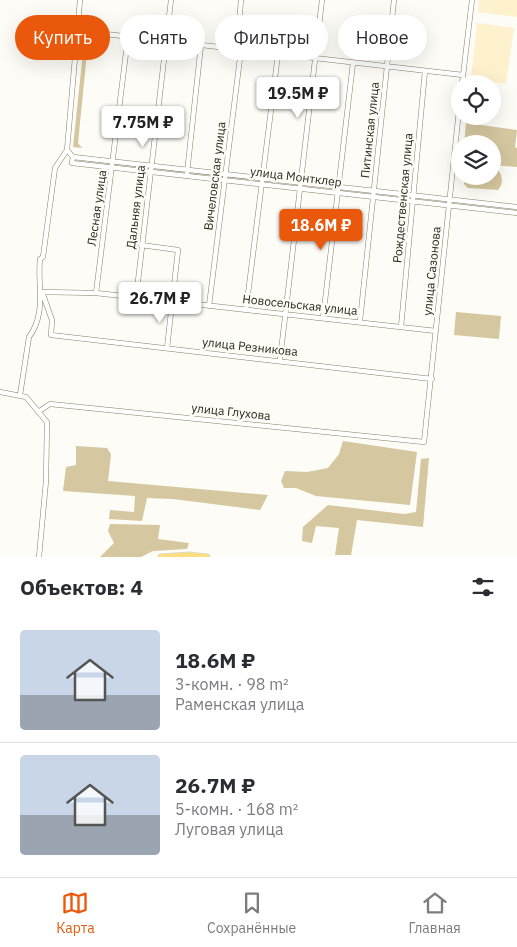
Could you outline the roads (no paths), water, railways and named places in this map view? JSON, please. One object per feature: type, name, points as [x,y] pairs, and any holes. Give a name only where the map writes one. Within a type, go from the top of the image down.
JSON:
[{"type":"main road","points":[[161,557],[189,555],[207,557]]},
{"type":"street","points":[[80,0],[80,15]]},
{"type":"street","name":"Дальняя улица","points":[[169,15],[171,0]]},
{"type":"street","name":"Вичеловская улица","points":[[240,15],[241,0]]},
{"type":"street","points":[[320,15],[322,0]]},
{"type":"street","name":"Питинская улица","points":[[360,322],[394,0]]},
{"type":"street","points":[[328,60],[463,75],[472,0]]},
{"type":"street","points":[[20,395],[29,337],[34,330],[42,292],[38,274],[40,258],[43,257],[55,168],[67,150],[76,60]]},
{"type":"street","name":"Лесная улица","points":[[96,293],[125,60]]},
{"type":"street","name":"Дальняя улица","points":[[136,298],[164,60]]},
{"type":"street","points":[[187,172],[200,60]]},
{"type":"street","name":"Вичеловская улица","points":[[210,306],[238,60]]},
{"type":"street","points":[[246,310],[277,60]]},
{"type":"street","points":[[280,360],[315,60]]},
{"type":"street","points":[[323,318],[353,63]]},
{"type":"street","name":"Рождественская улица","points":[[401,327],[425,71]]},
{"type":"street","name":"улица Сазонова","points":[[424,442],[457,125]]},
{"type":"street","points":[[67,150],[73,157]]},
{"type":"street","name":"улица Монтклер","points":[[150,169],[73,157],[72,163],[187,172],[374,196],[517,207]]},
{"type":"street","name":"улица Монтклер","points":[[299,185],[338,186],[374,190],[412,198]]},
{"type":"street","name":"улица Монтклер","points":[[449,202],[517,213]]},
{"type":"street","points":[[141,245],[178,250],[167,348]]},
{"type":"street","name":"Новосельская улица","points":[[42,292],[96,293],[436,331]]},
{"type":"street","name":"улица Резникова","points":[[42,292],[52,320],[52,335],[432,379]]},
{"type":"street","points":[[0,392],[26,397],[47,422],[46,490],[39,557]]},
{"type":"street","name":"улица Глухова","points":[[38,412],[50,404],[424,442]]}]
